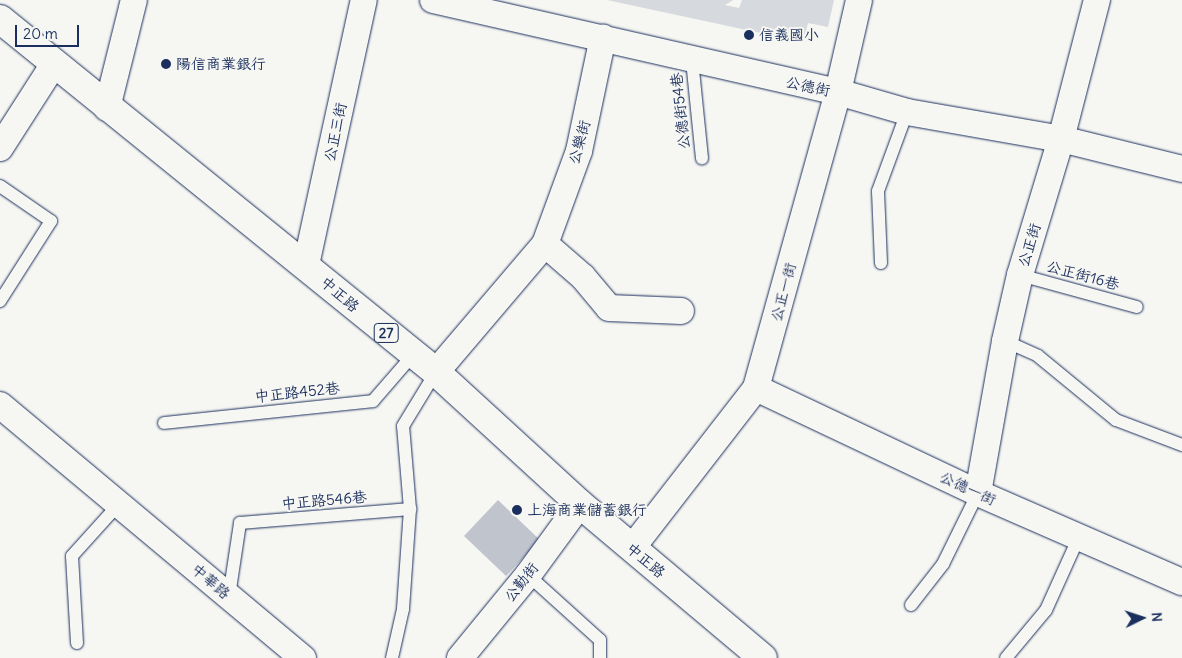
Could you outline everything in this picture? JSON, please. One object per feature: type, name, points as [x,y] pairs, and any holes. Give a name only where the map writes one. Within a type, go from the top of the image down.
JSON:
[{"type":"main road","name":"中正路","points":[[0,19],[107,108],[306,265],[412,356],[436,372],[580,504],[763,658]]},
{"type":"street","points":[[107,108],[134,0]]},
{"type":"street","name":"公正三街","points":[[306,265],[364,0]]},
{"type":"street","name":"公德街","points":[[433,0],[603,37],[692,60],[838,92],[907,112],[1061,139],[1182,169]]},
{"type":"street","name":"公正一街","points":[[632,548],[756,388],[838,92],[860,0]]},
{"type":"street","name":"公正街","points":[[978,493],[1005,341],[1020,275],[1061,139],[1097,0]]},
{"type":"street","name":"公樂街","points":[[436,372],[545,244],[579,151],[603,37]]},
{"type":"street","points":[[0,148],[54,64]]},
{"type":"street","points":[[545,244],[583,277],[608,308],[681,311]]},
{"type":"street","name":"公德一街","points":[[756,388],[978,493],[1182,582]]},
{"type":"street","name":"中華路","points":[[0,405],[303,658]]},
{"type":"street","name":"公勤街","points":[[460,658],[528,575],[580,504]]},
{"type":"lane","name":"公德街54巷","points":[[692,60],[702,158]]},
{"type":"lane","points":[[881,263],[878,191],[907,112]]},
{"type":"lane","points":[[0,186],[51,222],[0,301]]},
{"type":"lane","name":"公正街16巷","points":[[1020,275],[1138,306]]},
{"type":"lane","points":[[1005,341],[1038,356],[1116,420],[1182,444]]},
{"type":"lane","name":"中正路452巷","points":[[164,423],[373,401],[412,356]]},
{"type":"lane","points":[[392,658],[403,610],[410,509],[403,426],[436,372]]},
{"type":"lane","points":[[911,605],[943,564],[978,493]]},
{"type":"lane","points":[[76,642],[72,556],[119,504]]},
{"type":"lane","name":"中正路546巷","points":[[229,596],[240,523],[410,509]]},
{"type":"lane","points":[[1006,658],[1046,610],[1079,537]]},
{"type":"lane","points":[[528,575],[600,640],[600,658]]},
{"type":"shaded area","points":[[607,0],[733,0],[725,5],[739,8],[742,0],[834,0],[828,27],[808,23],[803,42]]},
{"type":"building","points":[[498,500],[540,540],[506,576],[464,536]]},
{"type":"place","name":"信義國小","points":[[749,35]]},
{"type":"place","name":"陽信商業銀行","points":[[166,64]]},
{"type":"place","name":"上海商業儲蓄銀行","points":[[517,510]]}]
